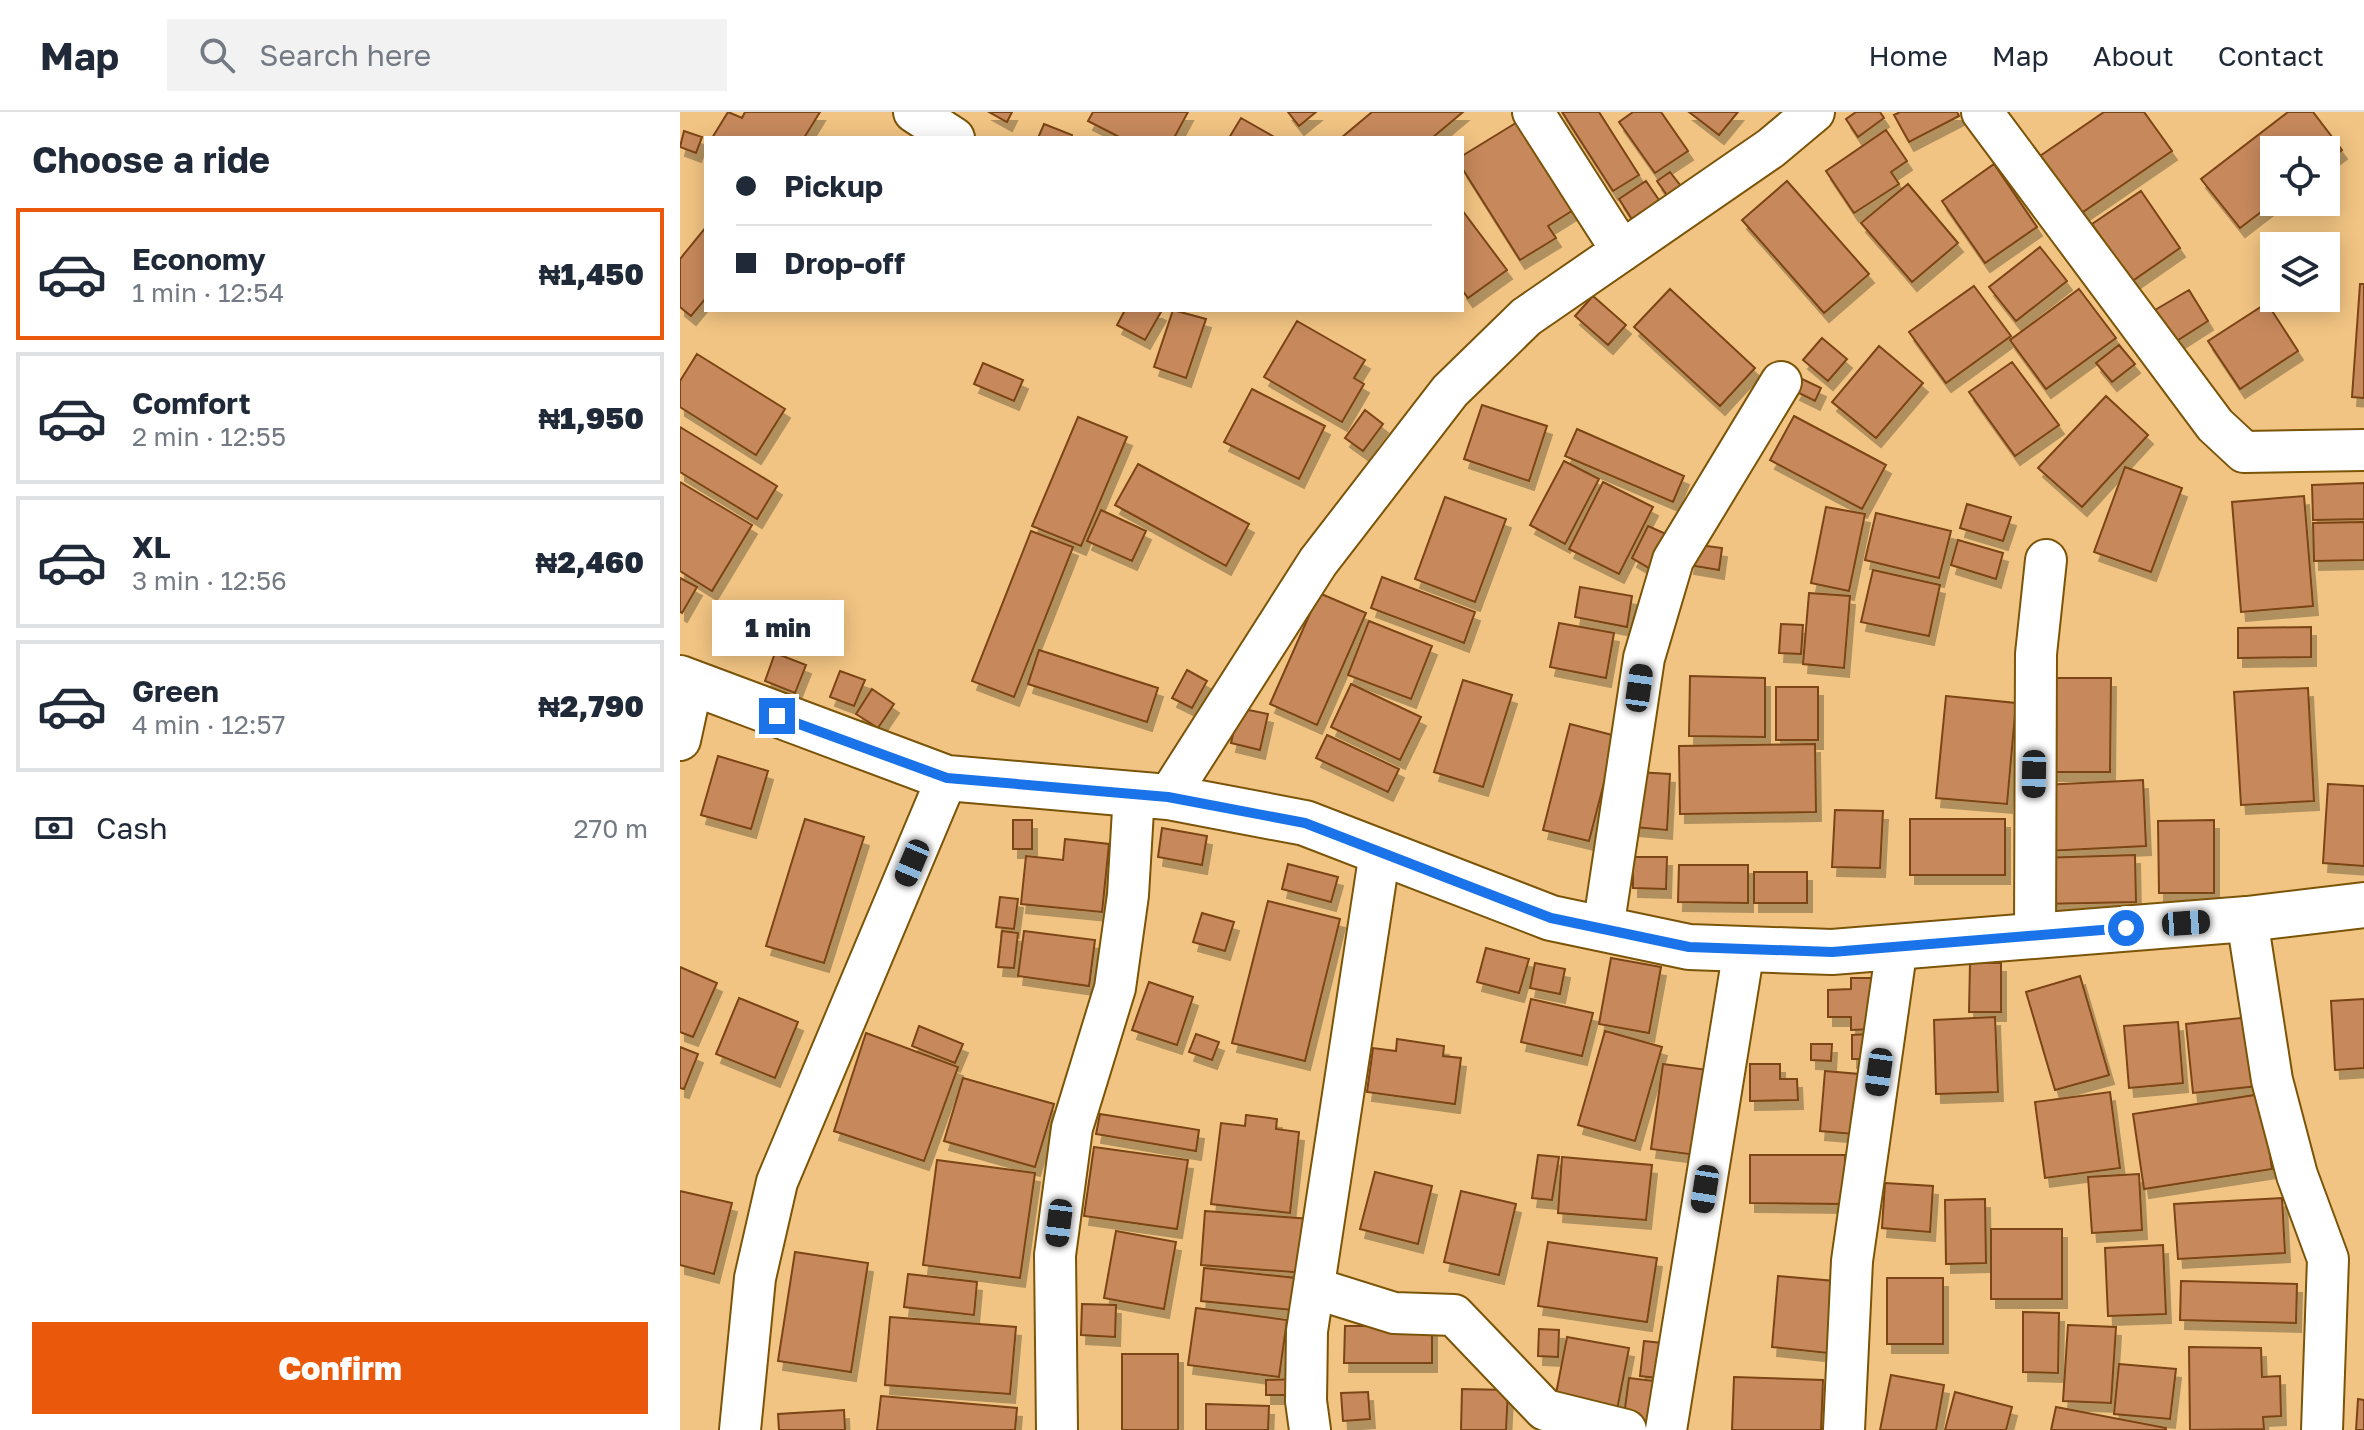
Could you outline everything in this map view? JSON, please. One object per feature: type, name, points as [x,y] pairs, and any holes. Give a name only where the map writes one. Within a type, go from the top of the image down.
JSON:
[{"type":"street","points":[[914,112],[951,136]]},
{"type":"street","points":[[1533,112],[1622,251]]},
{"type":"street","points":[[1057,1430],[1055,1255],[1072,1128],[1115,988],[1128,895],[1151,795],[1318,562],[1450,391],[1526,317],[1771,148],[1814,112]]},
{"type":"street","points":[[1982,112],[2215,425],[2234,446],[2244,452],[2364,450]]},
{"type":"street","points":[[1603,929],[1644,658],[1673,560],[1781,382]]},
{"type":"street","points":[[2035,935],[2036,654],[2046,560]]},
{"type":"street","points":[[680,740],[686,682],[947,778],[1151,795],[1305,823],[1551,918],[1689,947],[1832,952],[2247,919],[2364,905]]},
{"type":"street","points":[[740,1430],[755,1278],[777,1182],[947,778]]},
{"type":"street","points":[[1310,1430],[1306,1401],[1307,1331],[1380,852]]},
{"type":"street","points":[[2247,919],[2272,1080],[2297,1175],[2328,1259],[2322,1430]]},
{"type":"street","points":[[1844,1430],[1852,1261],[1897,946]]},
{"type":"street","points":[[1666,1430],[1744,949]]},
{"type":"street","points":[[1314,1288],[1394,1313],[1454,1315],[1545,1410],[1626,1430]]},
{"type":"building","points":[[728,112],[742,118],[745,112],[820,112],[805,136],[713,136]]},
{"type":"building","points":[[989,112],[1012,112],[1007,122]]},
{"type":"building","points":[[1093,112],[1188,112],[1175,136],[1117,136],[1088,121]]},
{"type":"building","points":[[1288,112],[1316,112],[1299,126]]},
{"type":"building","points":[[1372,112],[1463,112],[1434,136],[1343,136]]},
{"type":"building","points":[[1562,112],[1599,112],[1639,175],[1613,191]]},
{"type":"building","points":[[1633,112],[1661,112],[1688,151],[1655,173],[1619,122]]},
{"type":"building","points":[[1689,112],[1738,112],[1719,135]]},
{"type":"building","points":[[1856,112],[1880,112],[1884,118],[1858,137],[1846,119]]},
{"type":"building","points":[[1900,112],[1957,112],[1959,116],[1909,142],[1894,115]]},
{"type":"building","points":[[2104,112],[2144,112],[2172,151],[2080,214],[2040,156]]},
{"type":"building","points":[[2288,112],[2313,112],[2331,136],[2260,136],[2260,213],[2240,228],[2201,179]]},
{"type":"building","points":[[1241,118],[1272,136],[1230,136]]},
{"type":"building","points":[[1519,121],[1575,209],[1548,226],[1556,238],[1520,260],[1464,171],[1464,155]]},
{"type":"building","points":[[1044,124],[1072,135],[1072,136],[1039,136]]},
{"type":"building","points":[[1886,130],[1907,161],[1891,172],[1899,184],[1854,213],[1826,171]]},
{"type":"building","points":[[684,131],[702,137],[696,153],[680,147]]},
{"type":"building","points":[[1994,164],[2037,227],[1985,263],[1942,201]]},
{"type":"building","points":[[1670,172],[1684,190],[1671,201],[1657,181]]},
{"type":"building","points":[[1646,181],[1661,203],[1633,221],[1619,199]]},
{"type":"building","points":[[1787,181],[1869,274],[1824,313],[1742,220]]},
{"type":"building","points":[[1908,184],[1958,243],[1912,282],[1861,223]]},
{"type":"building","points":[[2141,191],[2180,248],[2131,282],[2092,224]]},
{"type":"building","points":[[1464,213],[1507,270],[1468,298],[1464,293]]},
{"type":"building","points":[[704,229],[704,300],[691,316],[680,307],[680,259]]},
{"type":"building","points":[[2040,247],[2067,281],[2016,321],[1989,287]]},
{"type":"building","points":[[2360,284],[2364,284],[2364,398],[2352,397]]},
{"type":"building","points":[[1974,286],[2011,336],[1946,383],[1909,332]]},
{"type":"building","points":[[1670,289],[1755,368],[1720,406],[1634,327]]},
{"type":"building","points":[[2079,289],[2116,338],[2046,389],[2010,340]]},
{"type":"building","points":[[2189,290],[2208,321],[2175,342],[2155,310]]},
{"type":"building","points":[[1593,296],[1626,325],[1608,345],[1575,316]]},
{"type":"building","points":[[2260,308],[2260,312],[2273,312],[2298,351],[2240,389],[2208,341]]},
{"type":"building","points":[[1124,312],[1161,312],[1145,340],[1117,325]]},
{"type":"building","points":[[1172,312],[1206,319],[1186,378],[1154,367]]},
{"type":"building","points":[[1297,321],[1365,360],[1354,378],[1364,384],[1342,422],[1264,377]]},
{"type":"building","points":[[1822,338],[1847,359],[1828,381],[1803,360]]},
{"type":"building","points":[[2119,345],[2135,364],[2112,382],[2096,363]]},
{"type":"building","points":[[1879,346],[1923,383],[1876,438],[1832,402]]},
{"type":"building","points":[[697,354],[785,409],[756,455],[680,407],[680,381]]},
{"type":"building","points":[[2012,362],[2059,425],[2015,456],[1969,392]]},
{"type":"building","points":[[983,363],[1023,380],[1014,401],[974,384]]},
{"type":"building","points":[[1802,379],[1821,388],[1815,401],[1795,391]]},
{"type":"building","points":[[1252,389],[1325,426],[1299,479],[1224,442]]},
{"type":"building","points":[[2106,396],[2148,435],[2082,507],[2038,468]]},
{"type":"building","points":[[1482,405],[1547,426],[1529,481],[1464,459]]},
{"type":"building","points":[[1365,410],[1383,424],[1363,451],[1345,438]]},
{"type":"building","points":[[1794,416],[1886,465],[1862,509],[1770,460]]},
{"type":"building","points":[[1078,417],[1127,437],[1081,546],[1032,526]]},
{"type":"building","points":[[680,427],[777,486],[757,519],[680,472]]},
{"type":"building","points":[[1577,429],[1684,476],[1673,502],[1565,456]]},
{"type":"building","points":[[1564,461],[1599,479],[1565,544],[1530,525]]},
{"type":"building","points":[[1138,464],[1249,524],[1226,566],[1115,505]]},
{"type":"building","points":[[2125,467],[2182,488],[2151,572],[2094,552]]},
{"type":"building","points":[[680,482],[752,525],[712,591],[680,571]]},
{"type":"building","points":[[1603,482],[1653,507],[1619,574],[1569,549]]},
{"type":"building","points":[[2364,483],[2364,519],[2313,520],[2312,485]]},
{"type":"building","points":[[2304,496],[2313,606],[2241,612],[2232,502]]},
{"type":"building","points":[[1445,497],[1506,519],[1475,602],[1415,579]]},
{"type":"building","points":[[1967,504],[2011,517],[2003,541],[1960,528]]},
{"type":"building","points":[[1826,507],[1865,514],[1849,591],[1811,583]]},
{"type":"building","points":[[1101,510],[1146,531],[1132,561],[1087,541]]},
{"type":"building","points":[[1876,513],[1951,531],[1939,578],[1865,560]]},
{"type":"building","points":[[2364,522],[2364,560],[2314,561],[2313,523]]},
{"type":"building","points":[[1648,526],[1666,534],[1649,568],[1632,558]]},
{"type":"building","points":[[1031,531],[1073,547],[1014,697],[972,681]]},
{"type":"building","points":[[1958,540],[2003,553],[1996,579],[1951,565]]},
{"type":"building","points":[[1692,544],[1722,548],[1719,570],[1689,565]]},
{"type":"building","points":[[1873,570],[1940,585],[1929,636],[1861,622]]},
{"type":"building","points":[[1382,577],[1475,612],[1464,643],[1371,608]]},
{"type":"building","points":[[680,578],[697,587],[682,613],[680,612]]},
{"type":"building","points":[[1580,587],[1632,596],[1627,627],[1575,617]]},
{"type":"building","points":[[1319,593],[1366,613],[1317,725],[1270,704]]},
{"type":"building","points":[[1809,593],[1850,596],[1844,668],[1803,664]]},
{"type":"building","points":[[1369,621],[1432,646],[1411,699],[1348,675]]},
{"type":"building","points":[[1559,623],[1614,633],[1606,678],[1550,667]]},
{"type":"building","points":[[1781,624],[1803,625],[1801,654],[1779,653]]},
{"type":"building","points":[[2311,627],[2311,657],[2238,658],[2238,628]]},
{"type":"building","points":[[1039,650],[1158,688],[1147,722],[1028,684]]},
{"type":"building","points":[[775,653],[806,665],[795,693],[765,681]]},
{"type":"building","points":[[1187,670],[1207,681],[1192,708],[1172,698]]},
{"type":"building","points":[[840,671],[865,680],[854,706],[830,697]]},
{"type":"building","points":[[1690,676],[1765,678],[1765,737],[1689,736]]},
{"type":"building","points":[[2046,678],[2111,678],[2110,772],[2046,772]]},
{"type":"building","points":[[1463,680],[1512,695],[1483,787],[1434,772]]},
{"type":"building","points":[[1351,684],[1421,717],[1400,760],[1331,727]]},
{"type":"building","points":[[1776,687],[1818,687],[1818,740],[1776,740]]},
{"type":"building","points":[[2308,688],[2314,801],[2241,805],[2234,692]]},
{"type":"building","points":[[872,689],[894,704],[878,728],[856,714]]},
{"type":"building","points":[[1946,696],[2016,703],[2007,804],[1936,798]]},
{"type":"building","points":[[1239,708],[1268,714],[1260,750],[1231,743]]},
{"type":"building","points":[[1570,724],[1616,736],[1589,841],[1543,830]]},
{"type":"building","points":[[1327,735],[1399,769],[1388,792],[1316,758]]},
{"type":"building","points":[[1815,744],[1816,812],[1680,814],[1679,746]]},
{"type":"building","points":[[718,756],[768,771],[751,829],[701,815]]},
{"type":"building","points":[[1637,772],[1670,774],[1667,830],[1634,827]]},
{"type":"building","points":[[2143,780],[2146,846],[2045,851],[2042,785]]},
{"type":"building","points":[[2328,784],[2364,786],[2364,866],[2323,863]]},
{"type":"building","points":[[1835,810],[1883,811],[1880,868],[1832,867]]},
{"type":"building","points":[[805,819],[864,837],[824,963],[766,946]]},
{"type":"building","points":[[1910,819],[2005,819],[2005,875],[1910,875]]},
{"type":"building","points":[[1013,820],[1032,820],[1032,849],[1013,849]]},
{"type":"building","points":[[2214,820],[2214,893],[2159,893],[2158,821]]},
{"type":"building","points":[[1162,828],[1207,836],[1202,865],[1158,857]]},
{"type":"building","points":[[1065,839],[1109,844],[1102,912],[1021,904],[1026,856],[1063,860]]},
{"type":"building","points":[[2135,855],[2136,902],[2039,904],[2038,858]]},
{"type":"building","points":[[1633,857],[1667,857],[1666,889],[1633,888]]},
{"type":"building","points":[[1288,864],[1338,877],[1331,902],[1282,889]]},
{"type":"building","points":[[1679,865],[1748,865],[1748,903],[1678,902]]},
{"type":"building","points":[[1754,872],[1807,872],[1807,903],[1754,903]]},
{"type":"building","points":[[1000,897],[1018,899],[1014,929],[996,927]]},
{"type":"building","points":[[1268,901],[1340,919],[1305,1061],[1232,1043]]},
{"type":"building","points":[[1202,913],[1234,922],[1225,951],[1193,942]]},
{"type":"building","points":[[1002,931],[1018,933],[1014,968],[998,967]]},
{"type":"building","points":[[1024,931],[1095,940],[1089,986],[1018,976]]},
{"type":"building","points":[[1486,948],[1529,959],[1519,993],[1477,982]]},
{"type":"building","points":[[1611,958],[1661,967],[1649,1033],[1599,1024]]},
{"type":"building","points":[[1535,963],[1565,969],[1560,994],[1530,988]]},
{"type":"building","points":[[1970,963],[2001,963],[2001,1012],[1969,1012]]},
{"type":"building","points":[[680,967],[717,983],[693,1037],[680,1032]]},
{"type":"building","points":[[2080,976],[2109,1075],[2055,1090],[2026,992]]},
{"type":"building","points":[[1851,978],[1874,978],[1874,1029],[1851,1030],[1851,1017],[1828,1017],[1828,990],[1851,989]]},
{"type":"building","points":[[1149,982],[1193,997],[1177,1045],[1132,1030]]},
{"type":"building","points":[[739,998],[798,1022],[775,1078],[716,1054]]},
{"type":"building","points":[[1531,999],[1593,1013],[1582,1056],[1521,1042]]},
{"type":"building","points":[[2364,999],[2364,1068],[2335,1070],[2331,1001]]},
{"type":"building","points":[[1995,1017],[1998,1092],[1936,1094],[1934,1020]]},
{"type":"building","points":[[2250,1017],[2258,1086],[2193,1093],[2186,1024]]},
{"type":"building","points":[[2178,1022],[2183,1083],[2129,1088],[2124,1026]]},
{"type":"building","points":[[919,1026],[963,1044],[955,1063],[912,1046]]},
{"type":"building","points":[[1605,1031],[1662,1047],[1635,1141],[1578,1125]]},
{"type":"building","points":[[866,1033],[958,1067],[924,1161],[834,1131]]},
{"type":"building","points":[[1196,1034],[1219,1042],[1212,1060],[1189,1052]]},
{"type":"building","points":[[1869,1034],[1870,1059],[1852,1059],[1852,1035]]},
{"type":"building","points":[[1397,1039],[1444,1046],[1443,1056],[1461,1058],[1455,1104],[1367,1092],[1373,1048],[1396,1051]]},
{"type":"building","points":[[1811,1044],[1832,1044],[1831,1061],[1811,1060]]},
{"type":"building","points":[[680,1047],[698,1054],[684,1089],[680,1088]]},
{"type":"building","points":[[1663,1064],[1708,1070],[1696,1155],[1651,1149]]},
{"type":"building","points":[[1750,1064],[1780,1064],[1780,1079],[1797,1079],[1798,1100],[1750,1101]]},
{"type":"building","points":[[1825,1071],[1859,1074],[1854,1134],[1820,1131]]},
{"type":"building","points":[[963,1078],[1054,1104],[1035,1167],[944,1141]]},
{"type":"building","points":[[2110,1092],[2120,1168],[2045,1178],[2035,1102]]},
{"type":"building","points":[[2261,1094],[2272,1169],[2144,1189],[2133,1114]]},
{"type":"building","points":[[1100,1114],[1199,1130],[1196,1151],[1096,1134]]},
{"type":"building","points":[[1246,1115],[1277,1119],[1276,1129],[1299,1132],[1290,1213],[1211,1204],[1221,1123],[1245,1126]]},
{"type":"building","points":[[1094,1147],[1188,1160],[1177,1229],[1084,1216]]},
{"type":"building","points":[[1538,1155],[1559,1157],[1552,1200],[1532,1198]]},
{"type":"building","points":[[1750,1155],[1845,1155],[1845,1204],[1750,1203]]},
{"type":"building","points":[[1562,1157],[1652,1165],[1646,1220],[1558,1213]]},
{"type":"building","points":[[937,1160],[1035,1173],[1020,1278],[923,1265]]},
{"type":"building","points":[[1375,1172],[1432,1186],[1418,1244],[1360,1229]]},
{"type":"building","points":[[2139,1174],[2142,1230],[2092,1233],[2088,1177]]},
{"type":"building","points":[[1885,1183],[1933,1186],[1930,1232],[1882,1228]]},
{"type":"building","points":[[680,1191],[732,1203],[714,1274],[680,1265]]},
{"type":"building","points":[[1461,1191],[1516,1204],[1499,1275],[1444,1262]]},
{"type":"building","points":[[2282,1198],[2285,1253],[2178,1259],[2174,1204]]},
{"type":"building","points":[[1985,1199],[1986,1263],[1946,1264],[1945,1200]]},
{"type":"building","points":[[1205,1211],[1311,1219],[1306,1273],[1201,1265]]},
{"type":"building","points":[[1991,1229],[2062,1229],[2062,1299],[1991,1299]]},
{"type":"building","points":[[1116,1231],[1176,1242],[1164,1309],[1104,1298]]},
{"type":"building","points":[[1548,1242],[1657,1258],[1647,1322],[1538,1306]]},
{"type":"building","points":[[2163,1245],[2166,1314],[2108,1316],[2105,1248]]},
{"type":"building","points":[[795,1252],[868,1263],[851,1372],[778,1361]]},
{"type":"building","points":[[1204,1268],[1296,1278],[1293,1310],[1201,1301]]},
{"type":"building","points":[[908,1274],[977,1282],[974,1315],[904,1307]]},
{"type":"building","points":[[1778,1276],[1835,1281],[1828,1353],[1772,1347]]},
{"type":"building","points":[[1887,1278],[1943,1278],[1943,1344],[1887,1344]]},
{"type":"building","points":[[2181,1281],[2297,1284],[2296,1323],[2180,1320]]},
{"type":"building","points":[[1082,1304],[1116,1305],[1115,1337],[1081,1335]]},
{"type":"building","points":[[1196,1308],[1287,1320],[1279,1377],[1188,1365]]},
{"type":"building","points":[[2023,1312],[2059,1313],[2058,1373],[2023,1372]]},
{"type":"building","points":[[890,1317],[1016,1327],[1010,1394],[885,1385]]},
{"type":"building","points":[[2068,1325],[2116,1327],[2111,1403],[2063,1401]]},
{"type":"building","points":[[1345,1326],[1432,1326],[1432,1363],[1344,1363]]},
{"type":"building","points":[[1539,1329],[1559,1330],[1558,1357],[1538,1356]]},
{"type":"building","points":[[1567,1337],[1629,1348],[1616,1415],[1554,1404]]},
{"type":"building","points":[[1644,1341],[1671,1344],[1667,1379],[1640,1376]]},
{"type":"building","points":[[2189,1347],[2261,1348],[2262,1377],[2280,1376],[2281,1416],[2263,1417],[2264,1429],[2190,1430]]},
{"type":"building","points":[[1122,1354],[1178,1354],[1178,1430],[1122,1430]]},
{"type":"building","points":[[2119,1364],[2176,1369],[2170,1419],[2114,1414]]},
{"type":"building","points":[[1891,1375],[1944,1385],[1936,1430],[1880,1430]]},
{"type":"building","points":[[1734,1377],[1823,1380],[1821,1430],[1732,1430]]},
{"type":"building","points":[[1629,1378],[1654,1381],[1648,1427],[1623,1423]]},
{"type":"building","points":[[1304,1379],[1304,1395],[1266,1395],[1266,1380]]},
{"type":"building","points":[[1462,1389],[1508,1390],[1506,1430],[1461,1430]]},
{"type":"building","points":[[1368,1392],[1370,1419],[1343,1421],[1341,1393]]},
{"type":"building","points":[[1955,1392],[2012,1407],[2006,1430],[1945,1430]]},
{"type":"building","points":[[881,1396],[1017,1408],[1015,1430],[877,1430]]},
{"type":"building","points":[[2358,1399],[2364,1400],[2364,1430],[2356,1430]]},
{"type":"building","points":[[1206,1404],[1269,1406],[1268,1430],[1206,1430]]},
{"type":"building","points":[[2056,1407],[2166,1428],[2166,1430],[2051,1430]]},
{"type":"building","points":[[844,1410],[845,1430],[779,1430],[778,1414]]},
{"type":"route","points":[[777,716],[947,778],[1168,797],[1305,823],[1551,918],[1689,947],[1832,952],[2126,928]]}]
